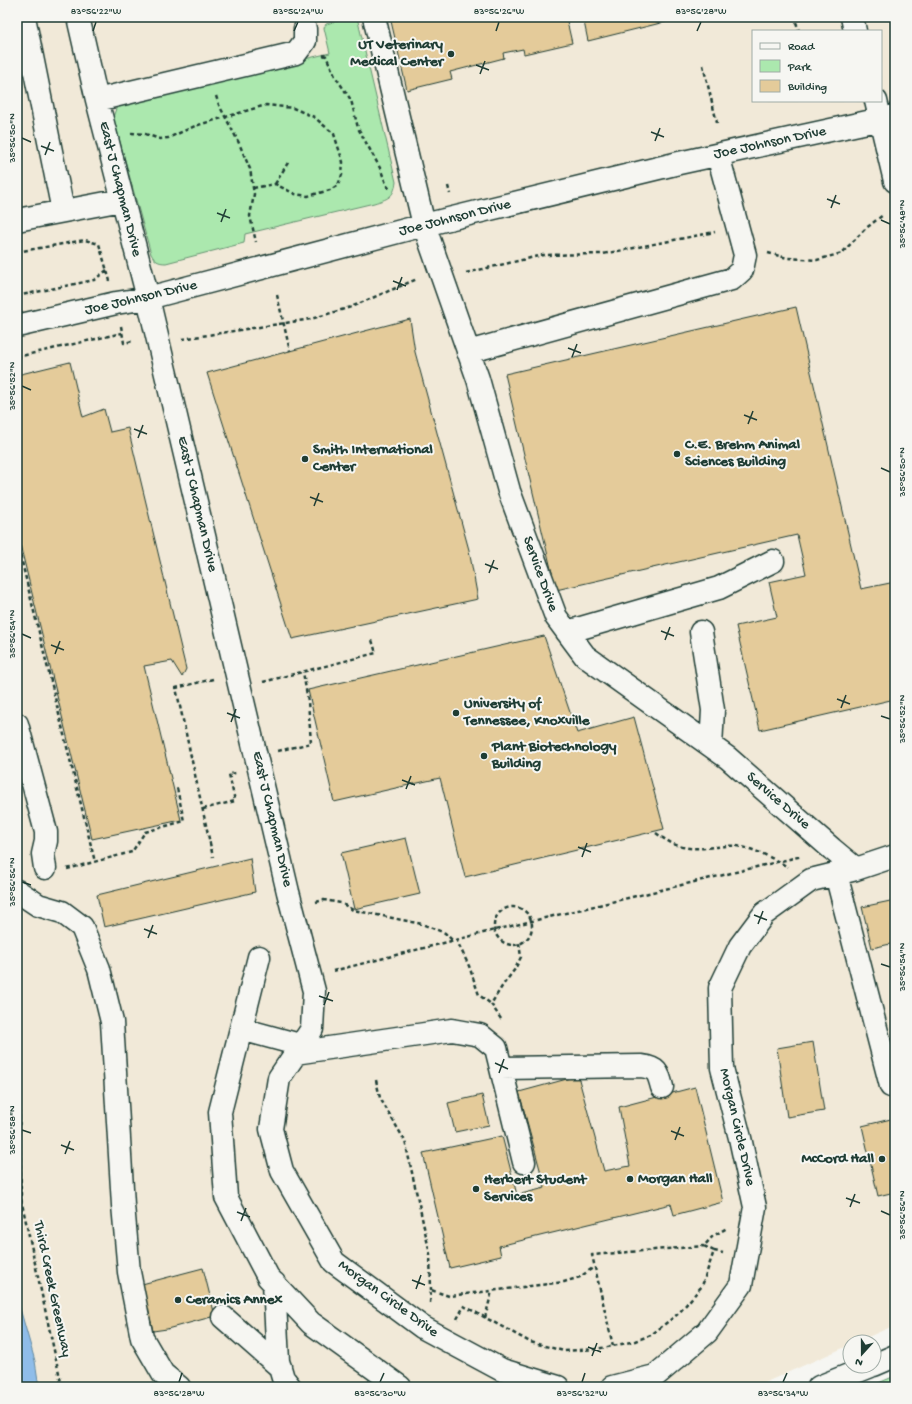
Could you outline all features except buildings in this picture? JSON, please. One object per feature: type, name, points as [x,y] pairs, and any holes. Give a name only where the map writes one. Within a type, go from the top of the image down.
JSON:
[{"type":"main road","points":[[24,17],[63,212]]},
{"type":"main road","name":"East J Chapman Drive","points":[[78,17],[97,100],[148,298],[241,688],[266,760],[288,892],[312,984]]},
{"type":"main road","name":"Service Drive","points":[[374,17],[424,225],[478,379],[510,491],[556,617],[586,656],[728,758],[826,844],[846,871]]},
{"type":"main road","points":[[852,17],[855,30]]},
{"type":"main road","points":[[97,100],[296,53],[305,35]]},
{"type":"main road","points":[[884,112],[895,181]]},
{"type":"main road","name":"Joe Johnson Drive","points":[[17,326],[116,303],[148,298],[424,225],[718,155],[884,112]]},
{"type":"main road","points":[[468,352],[732,279],[742,270],[745,255],[718,155]]},
{"type":"main road","points":[[17,220],[122,200]]},
{"type":"main road","points":[[567,632],[719,588],[772,561]]},
{"type":"main road","points":[[701,632],[713,710],[711,746]]},
{"type":"main road","points":[[17,724],[46,832],[46,841],[43,854],[45,868]]},
{"type":"main road","name":"Morgan Circle Drive","points":[[612,1387],[655,1376],[708,1332],[741,1285],[755,1208],[740,1138],[722,1068],[720,988],[740,946],[764,914],[811,880],[895,856]]},
{"type":"main road","points":[[846,871],[891,1086],[895,1085]]},
{"type":"main road","points":[[17,890],[38,905],[62,912],[82,927],[99,969],[112,1022],[123,1205],[129,1272],[142,1338],[163,1374],[179,1387]]},
{"type":"main road","points":[[259,957],[220,1112],[226,1197],[268,1277],[274,1284],[311,1323],[400,1387]]},
{"type":"main road","name":"Morgan Circle Drive","points":[[312,984],[312,1029],[279,1078],[271,1129],[282,1171],[334,1262],[422,1327],[502,1370],[558,1387]]},
{"type":"main road","points":[[241,1029],[298,1049],[452,1030],[480,1035],[496,1048],[524,1162]]},
{"type":"main road","points":[[501,1068],[651,1067],[658,1073],[662,1087]]},
{"type":"main road","points":[[274,1284],[278,1361],[283,1378],[290,1387]]},
{"type":"main road","points":[[223,1317],[280,1367]]},
{"type":"main road","points":[[882,1362],[895,1356]]},
{"type":"main road","points":[[819,1387],[851,1374]]},
{"type":"path","points":[[796,22],[798,30]]},
{"type":"path","points":[[305,35],[326,56],[335,76],[351,100],[358,128],[380,168],[387,186],[392,191]]},
{"type":"path","points":[[703,65],[717,123]]},
{"type":"path","points":[[208,73],[219,105],[238,141],[250,169],[254,194],[250,216],[256,242]]},
{"type":"path","points":[[130,133],[145,134],[160,139],[168,138],[195,126],[266,105],[293,108],[314,117],[334,134],[343,162],[342,175],[338,185],[330,190],[308,196],[295,194],[275,184],[253,188]]},
{"type":"path","points":[[275,184],[289,161]]},
{"type":"path","points":[[742,245],[787,258],[817,260],[842,252],[865,229],[883,215]]},
{"type":"path","points":[[17,252],[85,240],[99,244],[107,270],[94,280],[17,296]]},
{"type":"path","points":[[277,295],[290,350]]},
{"type":"path","points":[[17,357],[122,333]]},
{"type":"path","points":[[17,542],[95,862]]},
{"type":"path","points":[[241,688],[376,653],[372,640]]},
{"type":"path","points":[[202,809],[235,801],[229,774],[311,743],[308,700],[303,672]]},
{"type":"path","points":[[212,680],[176,688],[213,857]]},
{"type":"path","points":[[45,868],[58,874],[63,873],[67,869],[132,852],[145,832],[184,821],[177,788]]},
{"type":"path","points":[[656,833],[666,840],[684,848],[735,846],[764,853],[811,880]]},
{"type":"path","points":[[312,984],[452,940],[807,855]]},
{"type":"path","points":[[309,902],[324,900],[341,903],[353,910],[422,924],[444,933],[452,940]]},
{"type":"path","points":[[512,907],[523,910],[528,914],[532,921],[531,932],[523,942],[519,943],[511,944],[505,942],[500,938],[495,930],[497,916],[501,911],[512,907]]},
{"type":"path","points":[[456,939],[469,966],[479,995],[491,1004],[503,1022]]},
{"type":"path","points":[[491,1004],[515,969],[521,957],[519,943]]},
{"type":"path","name":"Third Creek Greenway","points":[[17,1052],[21,1199],[62,1387]]},
{"type":"path","points":[[376,1080],[380,1098],[405,1141],[430,1254],[430,1304]]},
{"type":"path","points":[[704,1246],[713,1236],[733,1224]]},
{"type":"path","points":[[614,1346],[592,1256],[704,1246],[714,1251],[729,1254]]},
{"type":"path","points":[[453,1325],[464,1306],[530,1342],[564,1351],[596,1350],[635,1341],[651,1335],[679,1313],[702,1286],[714,1251]]},
{"type":"path","points":[[431,1290],[448,1296],[564,1282],[580,1277],[594,1267]]},
{"type":"path","points":[[485,1318],[492,1291]]},
{"type":"shaded area","name":"University of Tennessee, Knoxville","points":[[17,17],[895,17],[895,1325],[875,1334],[842,1334],[842,1349],[755,1387],[17,1387]]},
{"type":"green space","points":[[351,17],[357,17],[396,182],[392,195],[386,199],[374,203],[245,234],[244,243],[166,263],[155,260],[151,254],[113,117],[118,103],[330,53],[324,28],[326,24]]},
{"type":"green space","points":[[895,1376],[895,1387],[869,1387]]},
{"type":"water","points":[[17,1298],[35,1361],[39,1387],[17,1387]]},
{"type":"place","name":"UT Veterinary Medical Center","points":[[451,54]]},
{"type":"place","name":"C.E. Brehm Animal Sciences Building","points":[[677,454]]},
{"type":"place","name":"Smith International Center","points":[[305,459]]},
{"type":"place","name":"University of Tennessee, Knoxville","points":[[456,713]]},
{"type":"place","name":"Plant Biotechnology Building","points":[[484,756]]},
{"type":"place","name":"McCord Hall","points":[[882,1159]]},
{"type":"place","name":"Morgan Hall","points":[[630,1179]]},
{"type":"place","name":"Herbert Student Services","points":[[476,1189]]},
{"type":"place","name":"Ceramics Annex","points":[[178,1300]]}]
